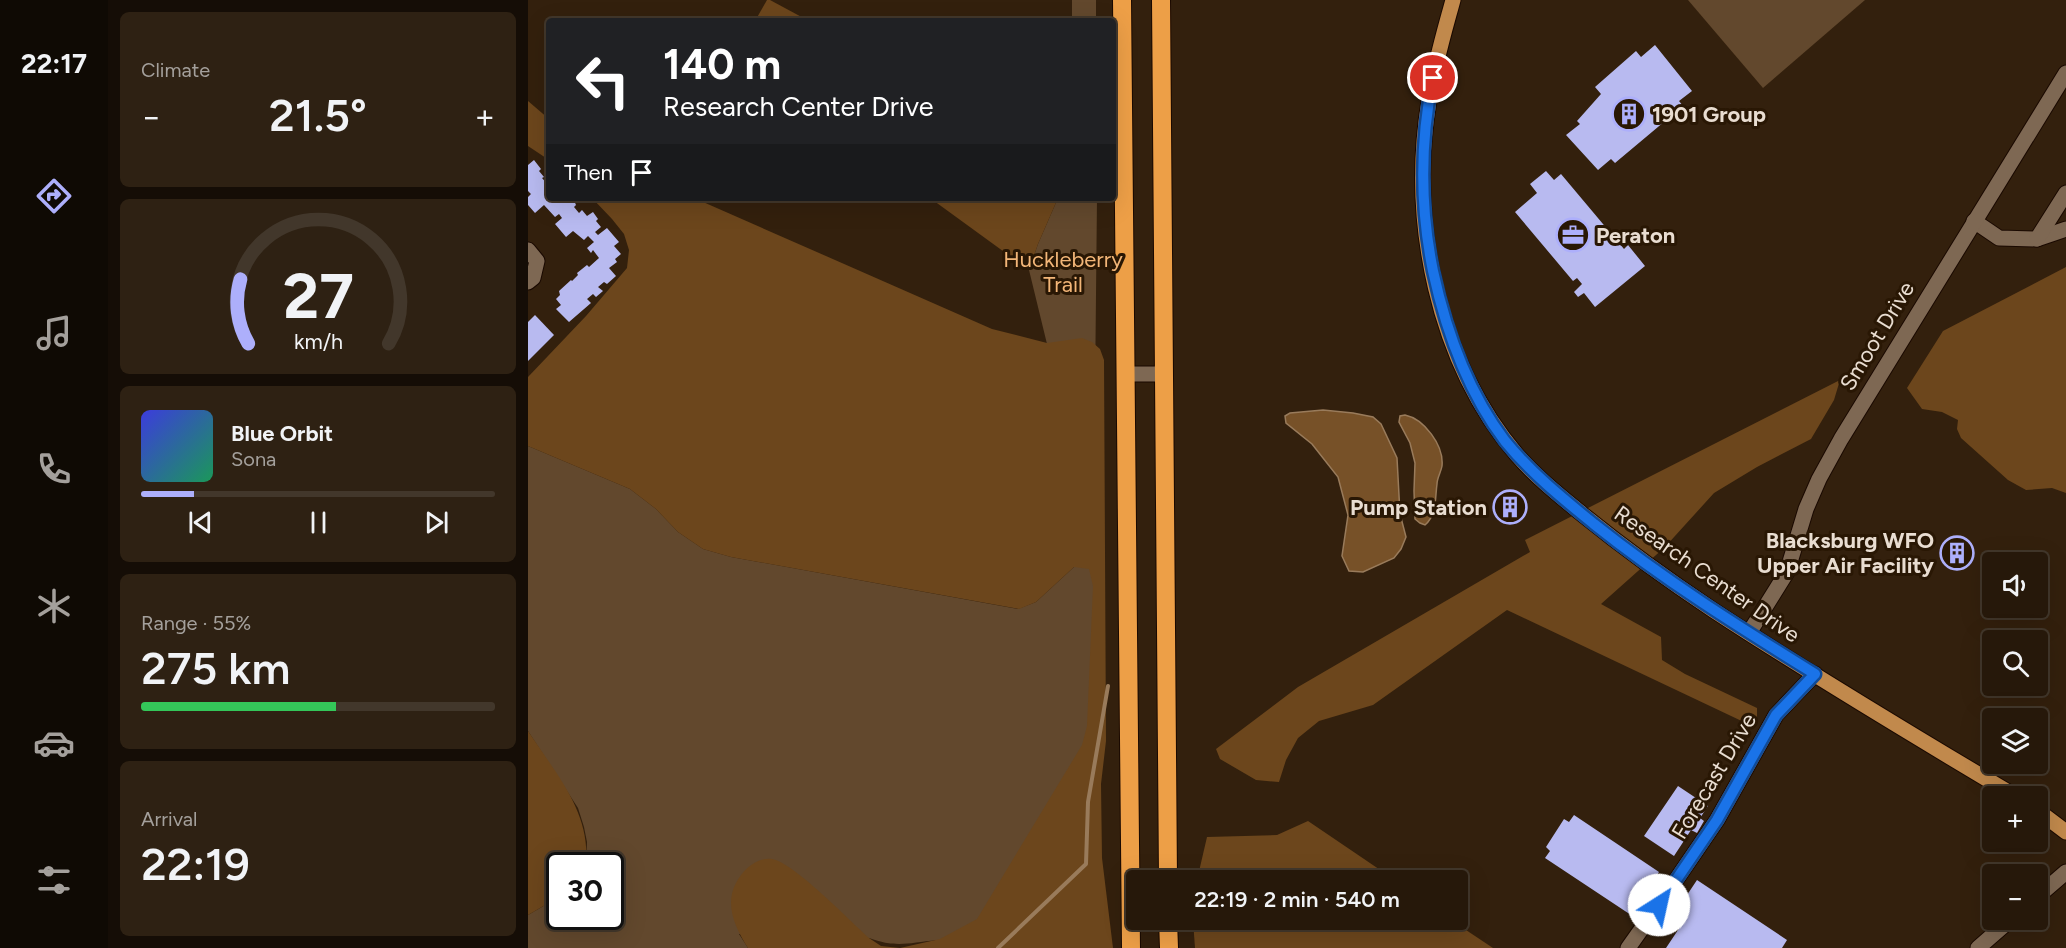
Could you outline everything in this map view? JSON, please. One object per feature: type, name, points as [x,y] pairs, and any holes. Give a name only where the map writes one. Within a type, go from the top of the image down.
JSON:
[{"type":"highway","points":[[1122,0],[1131,948]]},
{"type":"highway","points":[[1161,0],[1168,870]]},
{"type":"highway","points":[[1168,930],[1169,948]]},
{"type":"main road","name":"Research Center Drive","points":[[1453,0],[1428,101],[1423,187],[1427,240],[1439,300],[1451,339],[1470,385],[1504,439],[1541,480],[1654,571],[1749,633],[1999,786]]},
{"type":"main road","points":[[2048,818],[2066,832]]},
{"type":"street","name":"Smoot Drive","points":[[1749,633],[1787,572],[1806,509],[1819,478],[1841,439],[2066,73]]},
{"type":"street","points":[[2037,239],[2066,193]]},
{"type":"street","points":[[1974,221],[1999,238],[2037,239],[2066,229]]},
{"type":"street","points":[[528,250],[537,261],[533,278],[528,282]]},
{"type":"street","points":[[1126,374],[1164,374]]},
{"type":"street","name":"Forecast Drive","points":[[1628,948],[1717,820],[1776,715],[1815,674]]},
{"type":"street","points":[[2048,888],[2066,872]]},
{"type":"street","points":[[1978,948],[1999,930]]},
{"type":"green space","points":[[1072,0],[1096,0],[1096,18],[1072,18]]},
{"type":"green space","points":[[1688,0],[1865,0],[1763,88]]},
{"type":"green space","name":"Huckleberry Trail","points":[[1057,201],[1097,201],[1093,586],[1096,719],[1073,779],[969,948],[941,940],[895,944],[869,938],[739,934],[748,948],[528,948],[528,915],[546,905],[546,930],[624,930],[624,852],[587,852],[587,842],[578,808],[528,731],[528,446],[630,489],[656,509],[678,532],[703,549],[731,557],[1018,609],[1036,602],[1074,567],[1047,344],[1029,270]]},
{"type":"shaded area","points":[[767,0],[770,0],[803,18],[757,18]]},
{"type":"shaded area","points":[[528,101],[546,116],[546,158],[528,146]]},
{"type":"shaded area","points":[[595,201],[701,201],[992,329],[1047,343],[1082,338],[1092,342],[1100,349],[1104,360],[1106,741],[1101,784],[1102,858],[1113,948],[900,948],[940,939],[977,919],[1082,745],[1087,726],[1093,586],[1089,569],[1074,567],[1036,602],[1019,609],[731,557],[703,549],[678,532],[656,509],[630,489],[528,446],[528,377],[586,316],[627,268],[629,250],[624,234]]},
{"type":"shaded area","points":[[934,201],[1057,201],[1029,270]]},
{"type":"shaded area","points":[[2066,267],[2066,493],[2052,488],[2026,490],[2008,480],[1961,438],[1957,429],[1958,420],[1942,412],[1922,409],[1907,388],[1943,331]]},
{"type":"shaded area","points":[[1840,380],[1834,400],[1811,439],[1757,467],[1714,493],[1665,547],[1601,604],[1661,637],[1662,660],[1685,674],[1757,708],[1757,718],[1748,724],[1507,610],[1373,705],[1319,721],[1298,738],[1286,760],[1279,782],[1256,780],[1220,759],[1216,749],[1298,687],[1530,552],[1525,540]]},
{"type":"shaded area","points":[[1323,410],[1373,417],[1381,424],[1397,458],[1400,514],[1406,537],[1394,558],[1363,572],[1349,571],[1342,556],[1348,515],[1338,477],[1312,444],[1286,423],[1285,416],[1290,413]]},
{"type":"shaded area","points":[[1405,415],[1426,427],[1436,442],[1442,458],[1434,511],[1425,525],[1415,519],[1415,463],[1410,443],[1399,422],[1400,416]]},
{"type":"shaded area","points":[[528,731],[569,794],[583,828],[586,852],[546,852],[546,905],[528,915]]},
{"type":"shaded area","points":[[1308,821],[1380,870],[1199,870],[1207,837],[1277,835]]},
{"type":"shaded area","points":[[772,859],[793,870],[807,881],[869,938],[881,946],[900,948],[748,948],[733,917],[731,900],[733,891],[739,878],[750,866],[760,860]]},
{"type":"shaded area","points":[[1194,930],[1466,930],[1493,948],[1195,948]]},
{"type":"building","name":"1901 Group","points":[[1655,45],[1692,91],[1679,101],[1683,106],[1615,163],[1611,159],[1598,170],[1566,135],[1580,124],[1577,121],[1601,94],[1595,87],[1636,51],[1641,57]]},
{"type":"building","points":[[534,160],[541,169],[539,171],[546,183],[546,201],[574,201],[576,205],[574,207],[579,213],[582,210],[587,216],[593,212],[598,219],[596,221],[601,227],[595,232],[598,235],[607,228],[619,242],[614,246],[621,254],[615,259],[617,262],[609,268],[616,276],[607,284],[604,282],[598,287],[603,291],[596,297],[593,294],[587,299],[591,303],[569,322],[556,309],[561,305],[556,299],[560,295],[559,291],[578,275],[577,273],[587,265],[589,267],[599,258],[593,250],[591,253],[587,248],[594,242],[588,236],[584,240],[573,231],[566,237],[555,224],[562,218],[559,214],[555,217],[544,205],[535,213],[528,205],[528,197],[531,194],[528,191],[528,165]]},
{"type":"building","points":[[1546,171],[1554,180],[1561,174],[1624,249],[1628,245],[1645,266],[1595,307],[1584,293],[1578,297],[1574,292],[1582,284],[1577,278],[1573,281],[1515,212],[1537,193],[1530,184]]},
{"type":"building","points":[[535,315],[554,335],[528,361],[528,322]]},
{"type":"building","name":"Pump Station","points":[[1507,497],[1520,509],[1512,517],[1500,505]]},
{"type":"building","name":"Blacksburg WFO Upper Air Facility","points":[[1953,545],[1967,553],[1960,562],[1947,554]]},
{"type":"building","points":[[1678,786],[1708,806],[1700,818],[1704,821],[1697,833],[1691,830],[1674,856],[1644,836]]},
{"type":"building","points":[[1574,815],[1659,872],[1646,897],[1684,922],[1685,920],[1675,913],[1697,880],[1787,940],[1782,948],[1666,948],[1680,927],[1640,900],[1631,915],[1545,858],[1550,851],[1546,847],[1564,819],[1569,822]]},
{"type":"waterway","points":[[998,948],[1086,864],[1088,802],[1108,686]]},
{"type":"place","name":"1901 Group","points":[[1629,114]]},
{"type":"place","name":"Peraton","points":[[1573,235]]},
{"type":"place","name":"Pump Station","points":[[1510,507]]},
{"type":"place","name":"Blacksburg WFO Upper Air Facility","points":[[1957,553]]},
{"type":"route","points":[[1433,78],[1428,101],[1424,147],[1423,187],[1427,240],[1439,300],[1451,339],[1470,385],[1486,412],[1504,439],[1541,480],[1611,538],[1654,571],[1815,674],[1776,715],[1717,820],[1659,905]]}]
